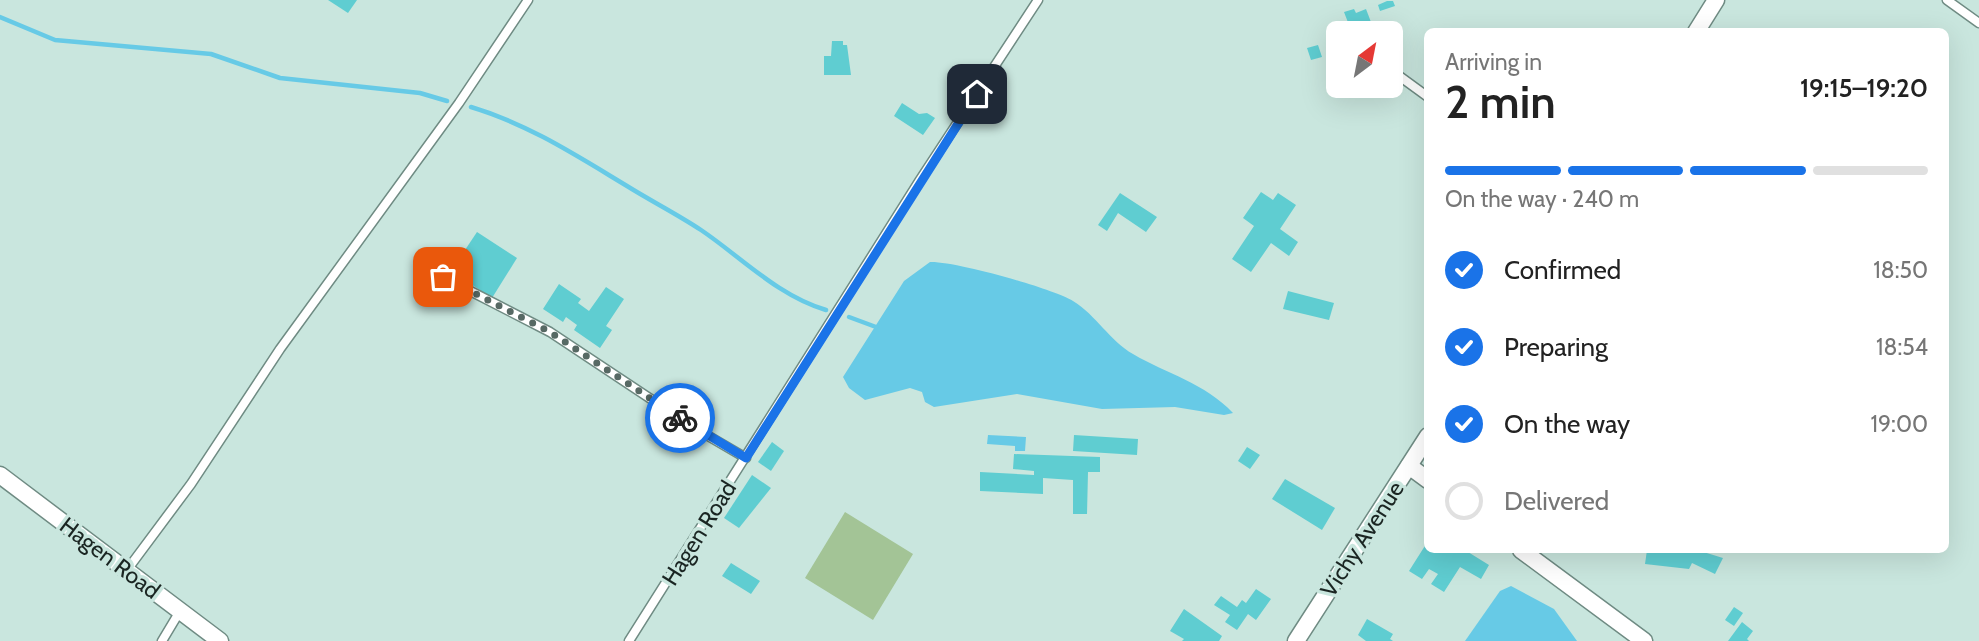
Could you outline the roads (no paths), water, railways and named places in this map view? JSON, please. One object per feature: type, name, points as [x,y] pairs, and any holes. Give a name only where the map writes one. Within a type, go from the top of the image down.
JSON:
[{"type":"street","points":[[1698,28],[1716,0]]},
{"type":"street","name":"Vichy Avenue","points":[[1296,641],[1424,442]]},
{"type":"street","points":[[1409,466],[1424,478]]},
{"type":"street","name":"Hagen Road","points":[[0,475],[220,641]]},
{"type":"street","points":[[1525,553],[1644,641]]},
{"type":"lane","points":[[127,570],[191,484],[280,349],[459,103],[528,0]]},
{"type":"lane","name":"Hagen Road","points":[[629,641],[920,180],[1038,0]]},
{"type":"lane","points":[[1947,0],[1979,23]]},
{"type":"lane","points":[[1404,79],[1424,94]]},
{"type":"lane","points":[[443,277],[550,332],[693,427],[746,458]]},
{"type":"lane","points":[[162,641],[180,611]]},
{"type":"water","points":[[930,262],[1003,276],[1073,301],[1125,349],[1198,386],[1233,413],[1224,415],[1175,407],[1102,409],[1017,394],[934,407],[925,402],[922,392],[910,388],[865,400],[849,388],[843,377],[904,281]]},
{"type":"water","points":[[988,435],[1026,437],[1025,451],[1015,451],[1015,446],[987,444]]},
{"type":"water","points":[[1511,586],[1554,609],[1577,641],[1465,641],[1500,591]]},
{"type":"waterway","points":[[0,17],[55,40],[211,54],[280,78],[420,93],[447,101]]},
{"type":"waterway","points":[[471,107],[512,122],[571,152],[701,230],[776,286],[808,304],[826,310]]},
{"type":"waterway","points":[[849,317],[876,327]]}]
